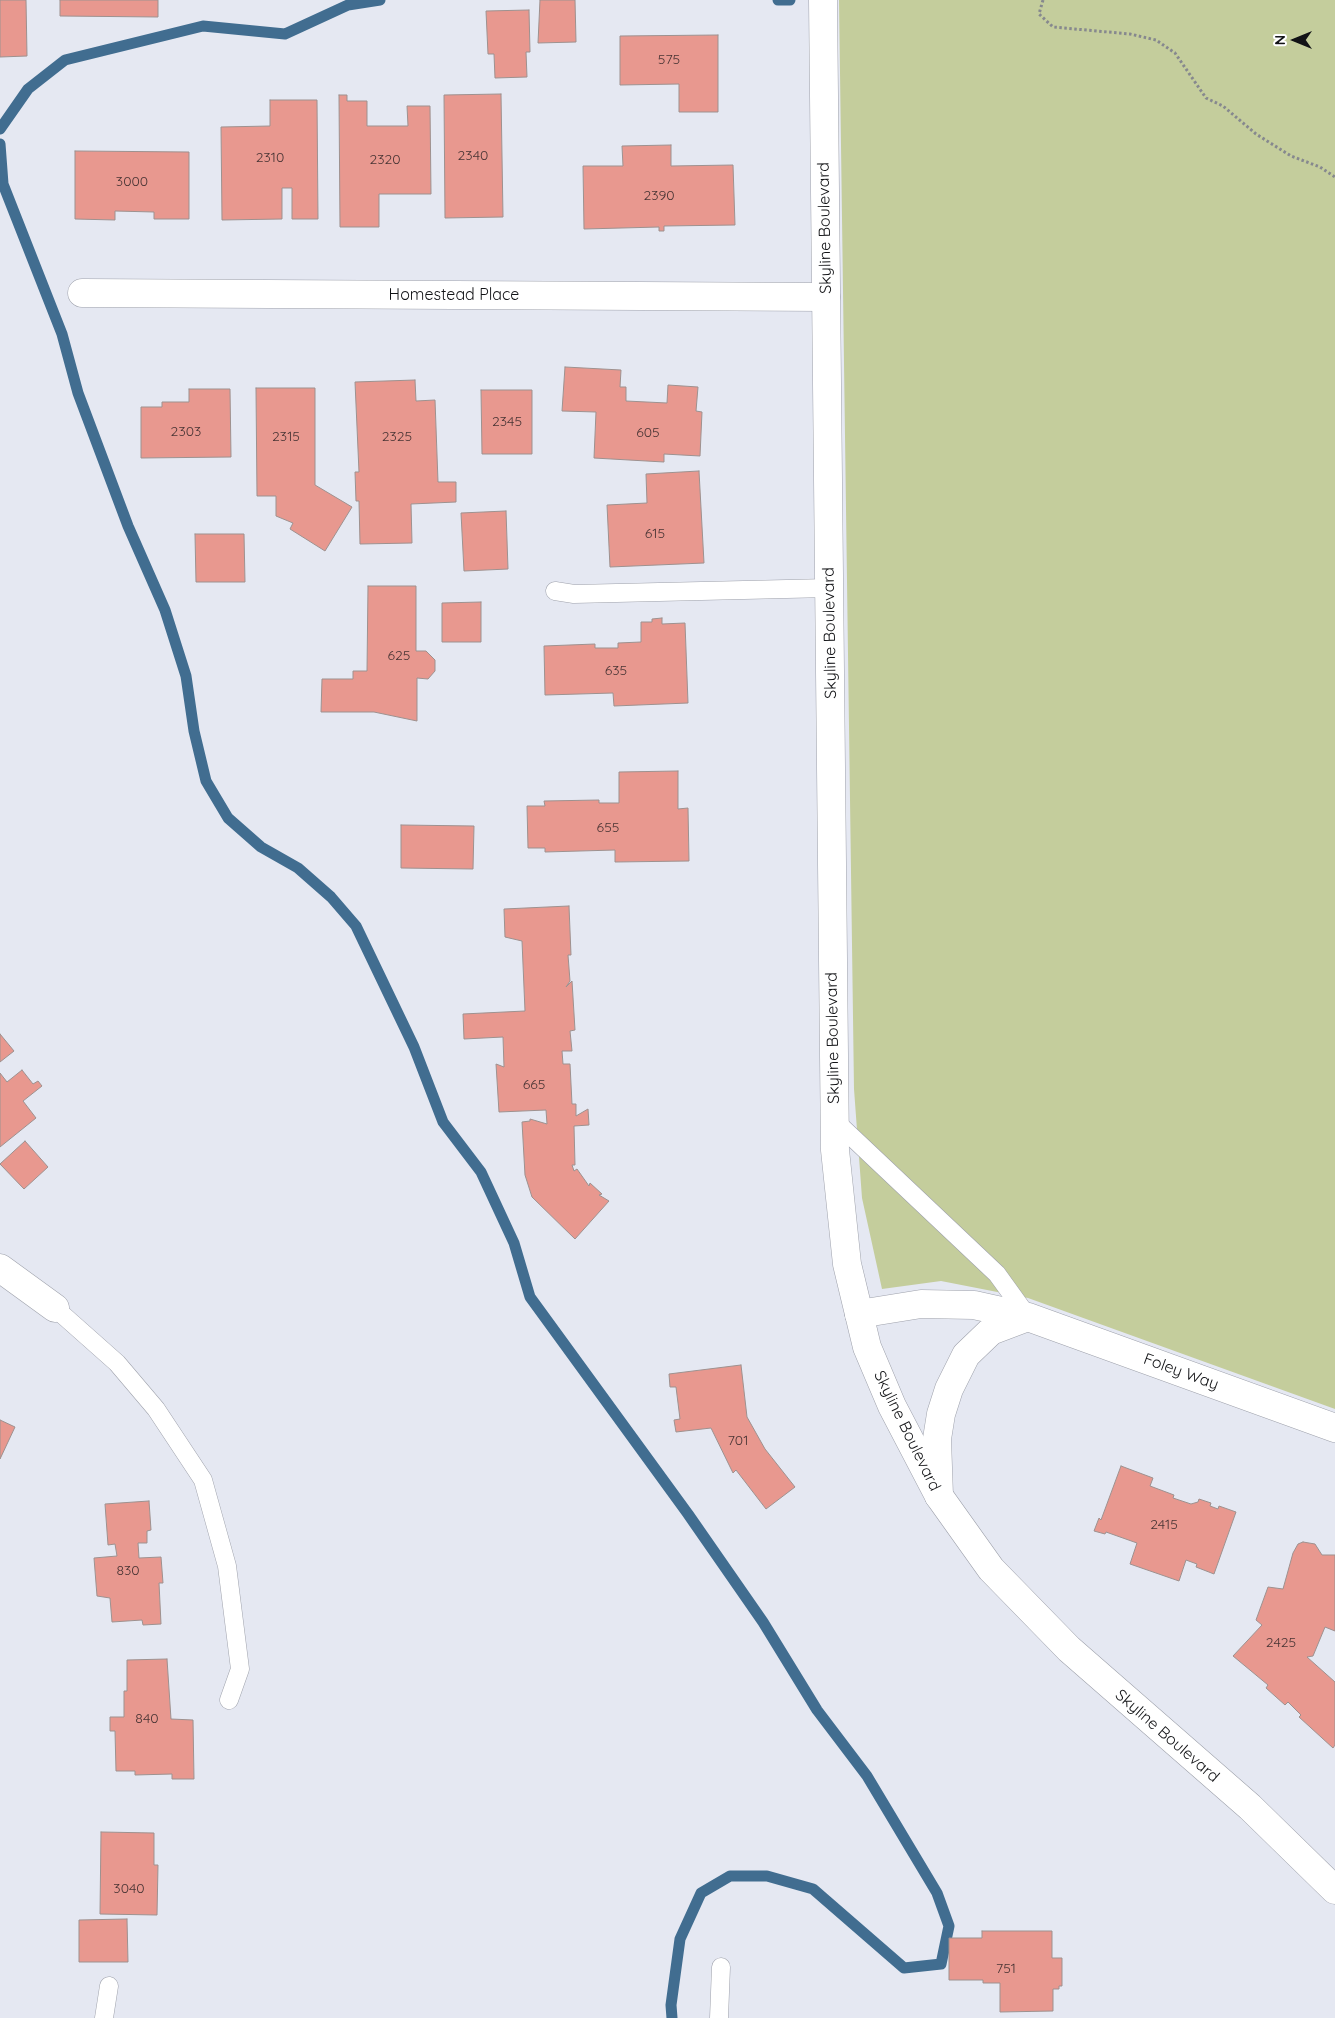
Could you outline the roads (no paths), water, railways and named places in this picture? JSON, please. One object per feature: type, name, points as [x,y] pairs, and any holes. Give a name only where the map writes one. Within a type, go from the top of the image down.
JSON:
[{"type":"street","name":"Skyline Boulevard","points":[[823,0],[834,1120],[835,1150],[847,1264],[867,1347],[892,1406],[939,1496],[992,1569],[1068,1649],[1250,1807],[1335,1890]]},
{"type":"street","name":"Homestead Place","points":[[82,293],[826,297]]},
{"type":"street","points":[[0,1268],[55,1308]]},
{"type":"street","name":"Foley Way","points":[[859,1314],[930,1304],[974,1305],[1028,1316],[1335,1428]]},
{"type":"street","points":[[939,1496],[937,1439],[941,1414],[966,1355],[991,1331],[1028,1316]]},
{"type":"lane","points":[[555,591],[574,594],[829,588]]},
{"type":"lane","points":[[834,1120],[997,1274],[1028,1316]]},
{"type":"lane","points":[[55,1308],[117,1363],[156,1409],[203,1480],[227,1566],[240,1669],[229,1700]]},
{"type":"lane","points":[[719,2018],[721,1967]]},
{"type":"lane","points":[[104,2018],[109,1986]]},
{"type":"waterway","points":[[0,129],[28,89],[65,60],[203,26],[285,34],[348,5],[380,0]]},
{"type":"waterway","points":[[778,0],[790,0]]},
{"type":"waterway","points":[[0,144],[3,184],[62,334],[78,393],[128,526],[165,610],[186,676],[194,731],[206,781],[228,818],[261,847],[298,868],[331,897],[356,926],[414,1047],[443,1122],[481,1172],[514,1243],[530,1297],[688,1514],[763,1622],[817,1710],[867,1776],[937,1893],[949,1926],[941,1964],[904,1968],[813,1889],[767,1876],[730,1876],[701,1893],[680,1939],[671,2005],[672,2018]]}]
